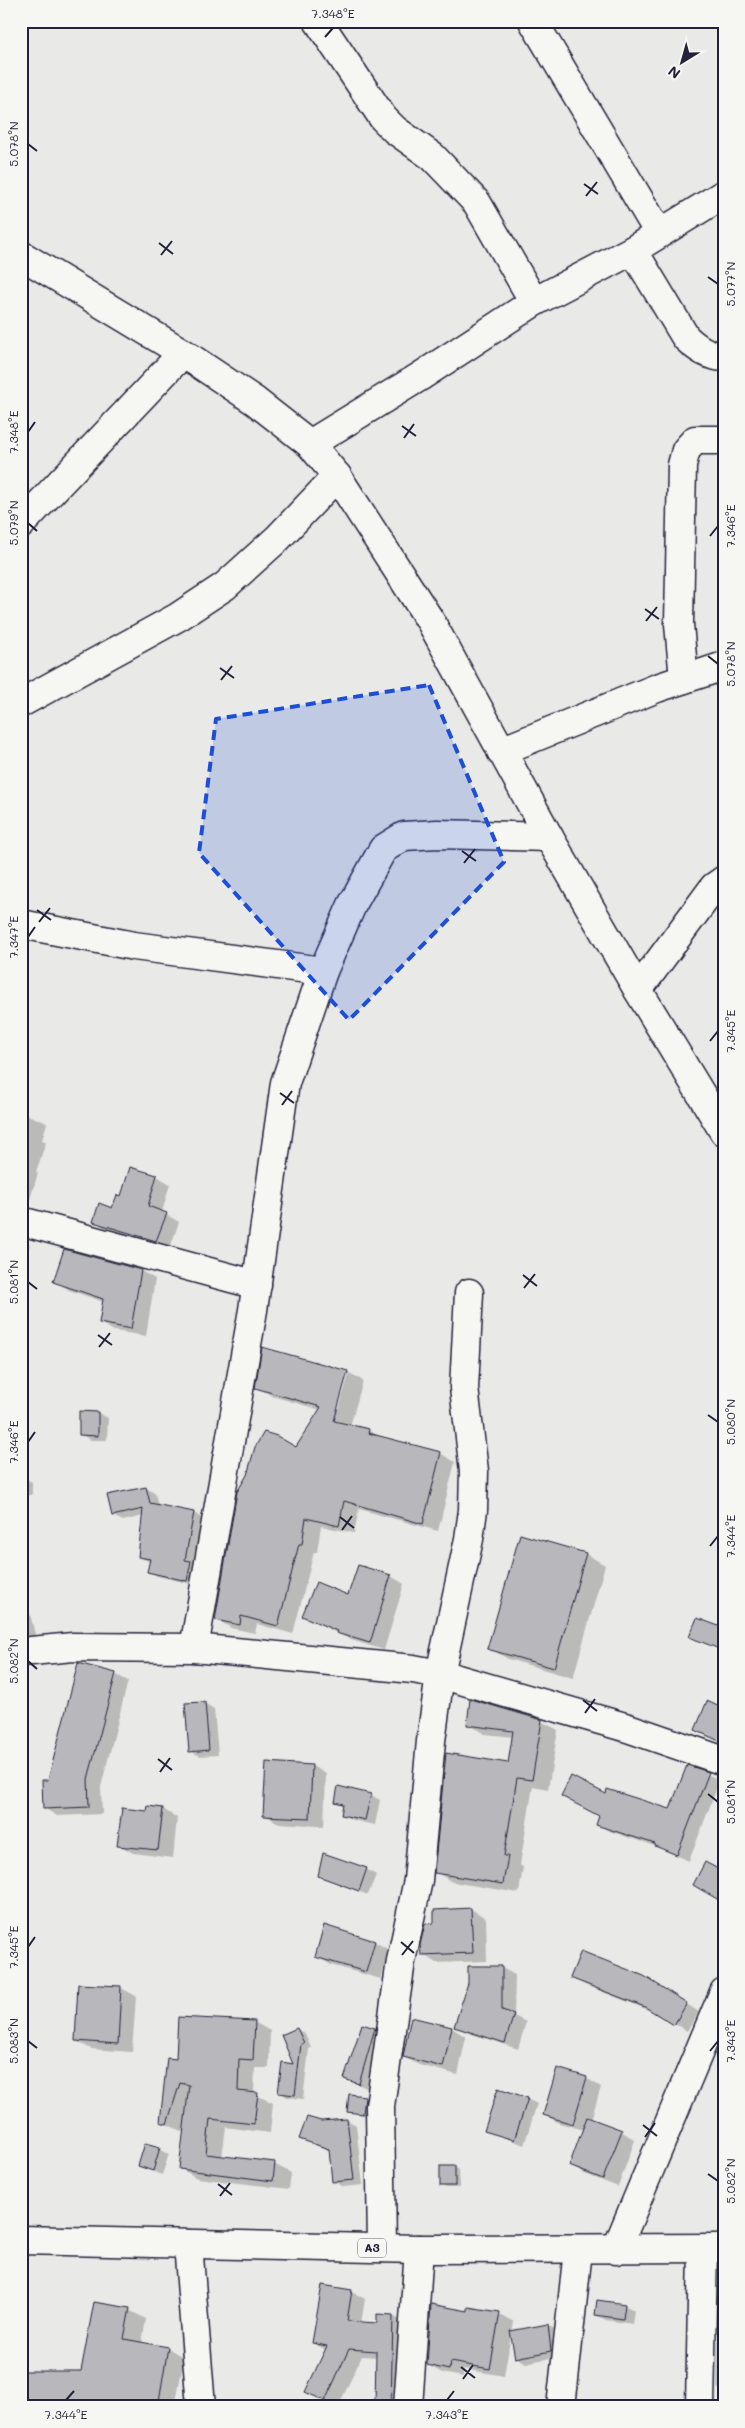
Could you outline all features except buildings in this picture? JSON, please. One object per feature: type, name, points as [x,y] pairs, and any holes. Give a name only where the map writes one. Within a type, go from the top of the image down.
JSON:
[{"type":"main road","points":[[318,21],[383,118],[395,130],[433,157],[477,203],[534,302]]},
{"type":"main road","points":[[533,21],[659,233]]},
{"type":"main road","points":[[310,444],[534,302],[633,250],[724,194]]},
{"type":"main road","points":[[633,250],[686,338],[697,348],[715,357],[724,357]]},
{"type":"main road","points":[[21,255],[183,353],[255,401],[310,444],[336,476],[431,622],[549,837],[638,990],[724,1132]]},
{"type":"main road","points":[[21,524],[183,353]]},
{"type":"main road","points":[[684,679],[679,624],[682,465],[686,450],[695,440],[724,440]]},
{"type":"main road","points":[[21,703],[178,616],[225,586],[278,538],[336,476]]},
{"type":"main road","points":[[501,751],[684,679],[724,666]]},
{"type":"main road","points":[[194,1648],[257,1285],[285,1084],[323,971],[352,905],[383,849],[404,836],[437,834],[549,837]]},
{"type":"main road","points":[[638,990],[714,887],[724,880]]},
{"type":"main road","points":[[21,924],[134,946],[323,971]]},
{"type":"main road","points":[[21,1221],[257,1285]]},
{"type":"main road","points":[[382,2248],[380,2106],[400,1970],[418,1880],[431,1741],[440,1674],[469,1539],[473,1510],[474,1471],[464,1388],[469,1293]]},
{"type":"main road","points":[[21,1652],[73,1647],[194,1648],[413,1669],[440,1674],[628,1728],[724,1761]]},
{"type":"main road","points":[[616,2250],[724,1992]]},
{"type":"main road","name":"A3","points":[[21,2240],[419,2249],[713,2249]]},
{"type":"main road","points":[[188,2244],[201,2407]]},
{"type":"main road","points":[[408,2407],[419,2249]]},
{"type":"main road","points":[[700,2407],[713,2249]]},
{"type":"main road","points":[[561,2407],[578,2250]]},
{"type":"highlighted area","points":[[429,685],[504,862],[349,1020],[199,853],[216,719]]}]
